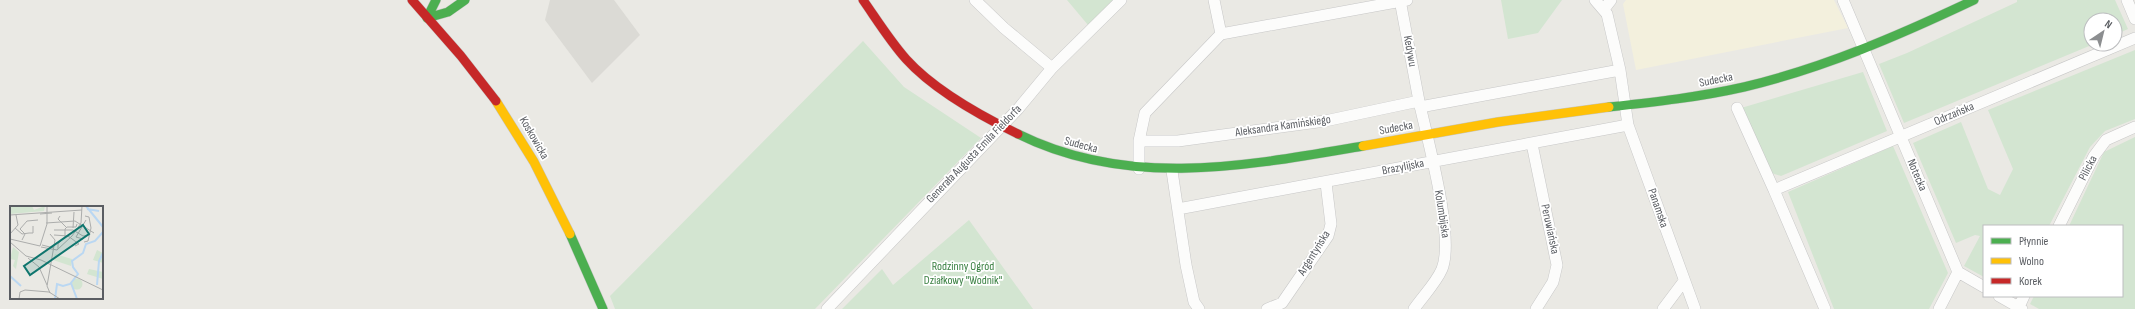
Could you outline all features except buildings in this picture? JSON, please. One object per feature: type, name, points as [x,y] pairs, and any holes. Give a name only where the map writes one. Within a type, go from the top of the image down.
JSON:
[{"type":"street","name":"Koskowicka","points":[[412,0],[491,95],[528,151],[553,199],[603,309]]},
{"type":"street","points":[[427,18],[436,0]]},
{"type":"street","points":[[427,18],[448,12],[465,0]]},
{"type":"street","name":"Sudecka","points":[[863,0],[900,52],[912,65],[950,94],[1001,125],[1041,146],[1096,162],[1139,169],[1172,171],[1292,158],[1514,119],[1688,98],[1740,87],[1799,72],[1864,50],[1974,0]]},
{"type":"street","points":[[975,0],[1004,28],[1052,68]]},
{"type":"street","name":"Generała Augusta Emila Fieldorfa","points":[[827,309],[1001,125],[1018,109],[1052,68],[1121,0]]},
{"type":"street","points":[[1214,0],[1221,34]]},
{"type":"street","points":[[1139,169],[1139,141],[1145,113],[1221,34],[1403,0]]},
{"type":"street","name":"Kedywu","points":[[1403,0],[1420,104]]},
{"type":"street","points":[[1595,0],[1608,5]]},
{"type":"street","name":"Notecka","points":[[1843,0],[1958,272]]},
{"type":"street","points":[[2127,0],[2135,18]]},
{"type":"street","name":"Panamska","points":[[1608,5],[1610,26],[1620,70],[1628,125],[1695,309]]},
{"type":"street","points":[[444,37],[448,12]]},
{"type":"street","name":"Odrzańska","points":[[1774,190],[2135,38]]},
{"type":"street","name":"Aleksandra Kamińskiego","points":[[1139,141],[1178,141],[1325,121],[1620,70]]},
{"type":"street","points":[[1420,104],[1426,135]]},
{"type":"street","points":[[1738,108],[1825,309]]},
{"type":"street","name":"Brazylijska","points":[[1178,209],[1326,183],[1628,125]]},
{"type":"street","name":"Pilicka","points":[[2060,225],[2094,156],[2102,145],[2106,140],[2135,127]]},
{"type":"street","name":"Kolumbijska","points":[[1414,309],[1442,269],[1446,252],[1446,238],[1426,135]]},
{"type":"street","name":"Peruwiańska","points":[[1532,144],[1557,265],[1553,282],[1536,309]]},
{"type":"street","points":[[1172,171],[1186,265],[1194,302],[1199,309]]},
{"type":"street","name":"Argentyńska","points":[[1267,309],[1282,302],[1328,236],[1332,224],[1326,183]]},
{"type":"street","points":[[1939,309],[1958,272],[1983,286]]},
{"type":"street","points":[[1663,309],[1684,281]]},
{"type":"street","points":[[2001,297],[2020,308],[2024,297]]},
{"type":"shaded area","points":[[550,0],[614,0],[640,35],[592,83],[545,20]]},
{"type":"shaded area","points":[[1626,0],[1834,0],[1848,28],[1636,70],[1623,4]]},
{"type":"green space","points":[[1067,0],[1114,0],[1088,25]]},
{"type":"green space","points":[[1501,0],[1562,0],[1538,33],[1508,39]]},
{"type":"green space","points":[[2017,0],[2115,0],[2120,12],[2083,12],[2083,49],[1904,123],[1879,64],[1907,53],[2017,2]]},
{"type":"green space","points":[[2123,18],[2128,29],[2123,31]]},
{"type":"green space","points":[[863,41],[904,87],[981,138],[815,309],[615,309],[610,296]]},
{"type":"green space","points":[[2135,50],[2135,119],[2105,131],[2090,147],[2050,225],[1983,225],[1983,276],[1964,266],[1980,236],[1975,235],[1956,243],[1913,143],[1961,122],[1988,189],[2000,195],[2013,169],[1988,110]]},
{"type":"green space","points":[[1863,72],[1887,131],[1781,176],[1768,172],[1741,108]]},
{"type":"green space","points":[[2135,137],[2135,309],[2039,309],[2030,304],[2034,297],[2123,297],[2123,225],[2069,225],[2104,152]]},
{"type":"green space","points":[[1893,146],[1948,273],[1929,309],[1834,309],[1788,192]]},
{"type":"green space","name":"Rodzinny Ogród Działkowy \"Wodnik\"","points":[[969,220],[1033,309],[842,309],[882,269],[893,285]]},
{"type":"traffic: fast","points":[[427,18],[436,0]]},
{"type":"traffic: fast","points":[[427,18],[448,12],[465,0]]},
{"type":"traffic: fast","points":[[1609,107],[1711,94],[1774,79],[1861,50],[1974,0]]},
{"type":"traffic: fast","points":[[1018,134],[1060,151],[1102,162],[1145,167],[1188,168],[1232,165],[1275,160],[1363,146]]},
{"type":"traffic: fast","points":[[570,234],[603,309]]},
{"type":"traffic: slow","points":[[496,101],[534,162],[570,234]]},
{"type":"traffic: slow","points":[[1363,146],[1498,122],[1609,107]]},
{"type":"traffic: jam","points":[[412,0],[461,56],[496,101]]},
{"type":"traffic: jam","points":[[863,0],[894,45],[917,70],[944,92],[989,119],[1018,134]]}]
